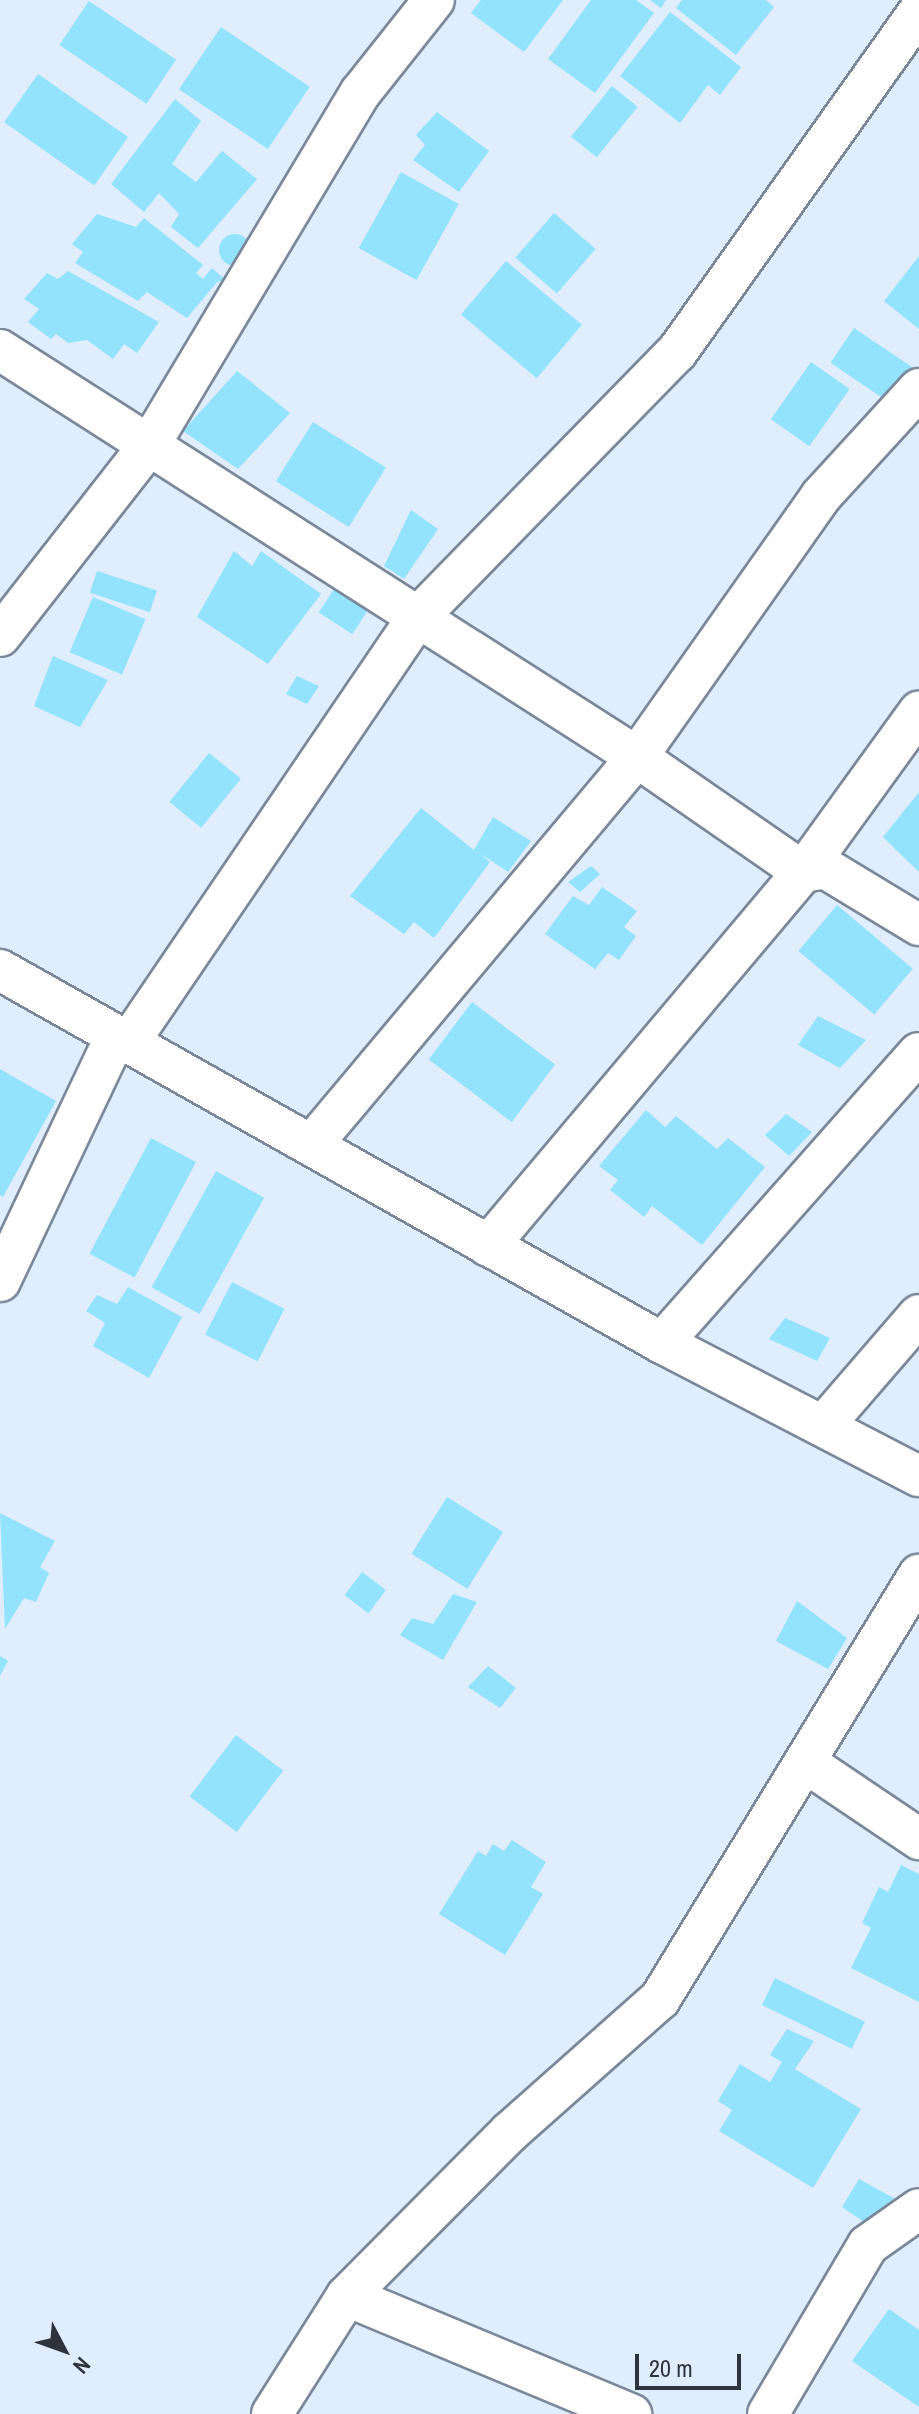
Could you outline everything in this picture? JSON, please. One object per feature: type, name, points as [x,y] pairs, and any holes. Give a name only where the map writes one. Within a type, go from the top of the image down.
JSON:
[{"type":"street","points":[[0,636],[150,444],[361,92],[434,0]]},
{"type":"street","points":[[0,1281],[122,1039],[417,618],[677,352],[919,11]]},
{"type":"street","points":[[0,350],[637,757],[803,872],[825,868],[919,925]]},
{"type":"street","points":[[314,1142],[637,757],[821,496],[919,389]]},
{"type":"street","points":[[488,1246],[803,872],[919,712]]},
{"type":"street","points":[[0,970],[314,1142],[488,1246],[662,1343],[919,1476]]},
{"type":"street","points":[[662,1343],[919,1053]]},
{"type":"street","points":[[824,1425],[919,1315]]},
{"type":"street","points":[[272,2414],[347,2296],[510,2132],[660,1999],[919,1575]]},
{"type":"street","points":[[805,1762],[919,1839]]},
{"type":"street","points":[[768,2414],[868,2245],[919,2209]]},
{"type":"street","points":[[347,2296],[631,2414]]},
{"type":"building","points":[[481,0],[563,0],[524,52],[471,13]]},
{"type":"building","points":[[591,0],[636,0],[654,13],[595,93],[548,59]]},
{"type":"building","points":[[650,0],[666,0],[661,8]]},
{"type":"building","points":[[682,0],[766,0],[774,7],[736,55],[676,8]]},
{"type":"building","points":[[89,1],[176,60],[146,104],[59,45]]},
{"type":"building","points":[[670,12],[741,67],[720,95],[708,85],[680,123],[620,76]]},
{"type":"building","points":[[221,27],[310,87],[268,149],[179,89]]},
{"type":"building","points":[[38,74],[128,137],[94,185],[4,122]]},
{"type":"building","points":[[612,86],[638,107],[597,157],[571,137]]},
{"type":"building","points":[[175,99],[201,121],[172,164],[196,182],[222,151],[257,179],[198,248],[171,227],[179,214],[159,193],[144,212],[111,184]]},
{"type":"building","points":[[437,112],[489,151],[459,192],[413,160],[425,145],[416,135]]},
{"type":"building","points":[[401,172],[459,204],[417,280],[359,248]]},
{"type":"building","points":[[554,213],[596,249],[557,294],[515,258]]},
{"type":"building","points":[[97,214],[136,227],[144,218],[203,265],[196,273],[203,279],[212,268],[228,282],[218,281],[187,318],[147,292],[138,301],[75,263],[83,252],[72,244]]},
{"type":"building","points":[[235,234],[247,238],[251,250],[247,262],[235,266],[223,262],[219,250],[223,238]]},
{"type":"building","points":[[919,256],[919,329],[884,301]]},
{"type":"building","points":[[506,261],[582,325],[537,378],[461,315]]},
{"type":"building","points":[[68,271],[159,322],[137,353],[124,344],[113,359],[87,340],[68,343],[56,334],[51,339],[28,322],[39,309],[24,299],[47,273],[58,279]]},
{"type":"building","points":[[854,328],[918,371],[894,406],[831,363]]},
{"type":"building","points":[[811,362],[850,389],[809,446],[771,419]]},
{"type":"building","points":[[237,371],[290,413],[238,469],[183,431]]},
{"type":"building","points":[[313,422],[386,468],[349,527],[276,481]]},
{"type":"building","points":[[411,510],[438,529],[404,579],[384,566]]},
{"type":"building","points":[[234,551],[252,566],[261,551],[321,594],[268,664],[197,617]]},
{"type":"building","points":[[97,571],[157,590],[150,612],[90,593]]},
{"type":"building","points":[[334,589],[368,611],[352,634],[319,612]]},
{"type":"building","points":[[93,597],[145,619],[122,675],[70,652]]},
{"type":"building","points":[[53,656],[108,680],[80,727],[34,706]]},
{"type":"building","points":[[297,676],[319,686],[307,704],[286,694]]},
{"type":"building","points":[[209,753],[241,779],[201,828],[169,802]]},
{"type":"building","points":[[919,792],[919,872],[883,837]]},
{"type":"building","points":[[421,808],[474,850],[493,817],[531,841],[508,872],[481,854],[490,862],[434,938],[414,922],[404,934],[350,896]]},
{"type":"building","points":[[591,866],[600,874],[580,892],[568,882]]},
{"type":"building","points":[[602,887],[637,911],[624,927],[636,936],[619,960],[608,953],[595,969],[545,934],[573,896],[589,905]]},
{"type":"building","points":[[837,905],[913,969],[874,1015],[798,951]]},
{"type":"building","points":[[472,1002],[555,1065],[512,1122],[429,1060]]},
{"type":"building","points":[[818,1016],[866,1040],[840,1068],[798,1045]]},
{"type":"building","points":[[0,1069],[56,1101],[3,1197],[0,1195]]},
{"type":"building","points":[[646,1110],[665,1127],[676,1116],[717,1149],[728,1138],[765,1167],[702,1245],[652,1206],[644,1217],[610,1190],[618,1180],[599,1166]]},
{"type":"building","points":[[786,1114],[812,1132],[789,1156],[765,1135]]},
{"type":"building","points":[[151,1138],[196,1162],[135,1278],[89,1254]]},
{"type":"building","points":[[216,1171],[264,1198],[200,1314],[152,1287]]},
{"type":"building","points":[[232,1282],[285,1309],[258,1361],[205,1335]]},
{"type":"building","points":[[128,1287],[182,1317],[149,1378],[93,1346],[105,1323],[86,1311],[97,1295],[117,1304]]},
{"type":"building","points":[[785,1318],[830,1338],[817,1361],[769,1339]]},
{"type":"building","points":[[447,1497],[503,1532],[467,1589],[411,1554]]},
{"type":"building","points":[[0,1513],[55,1541],[40,1567],[49,1573],[36,1602],[24,1598],[5,1629]]},
{"type":"building","points":[[362,1572],[386,1590],[369,1613],[345,1595]]},
{"type":"building","points":[[453,1594],[477,1602],[443,1660],[400,1635],[412,1618],[433,1624]]},
{"type":"building","points":[[797,1601],[847,1638],[828,1669],[776,1641]]},
{"type":"building","points":[[0,1656],[8,1661],[0,1676]]},
{"type":"building","points":[[488,1666],[516,1688],[500,1708],[468,1687]]},
{"type":"building","points":[[236,1735],[283,1771],[237,1832],[190,1796]]},
{"type":"building","points":[[512,1840],[546,1862],[531,1887],[543,1894],[505,1955],[439,1914],[478,1851],[486,1856],[493,1844],[504,1851]]},
{"type":"building","points":[[901,1865],[919,1874],[919,2002],[851,1968],[871,1928],[862,1923],[879,1887],[888,1892]]},
{"type":"building","points":[[775,1978],[865,2022],[852,2049],[762,2005]]},
{"type":"building","points":[[787,2029],[814,2041],[795,2069],[861,2109],[813,2188],[719,2131],[732,2110],[718,2101],[740,2064],[770,2082],[782,2062],[770,2055]]},
{"type":"building","points":[[859,2179],[919,2212],[900,2246],[842,2207]]},
{"type":"building","points":[[889,2309],[919,2330],[919,2407],[852,2361]]}]
